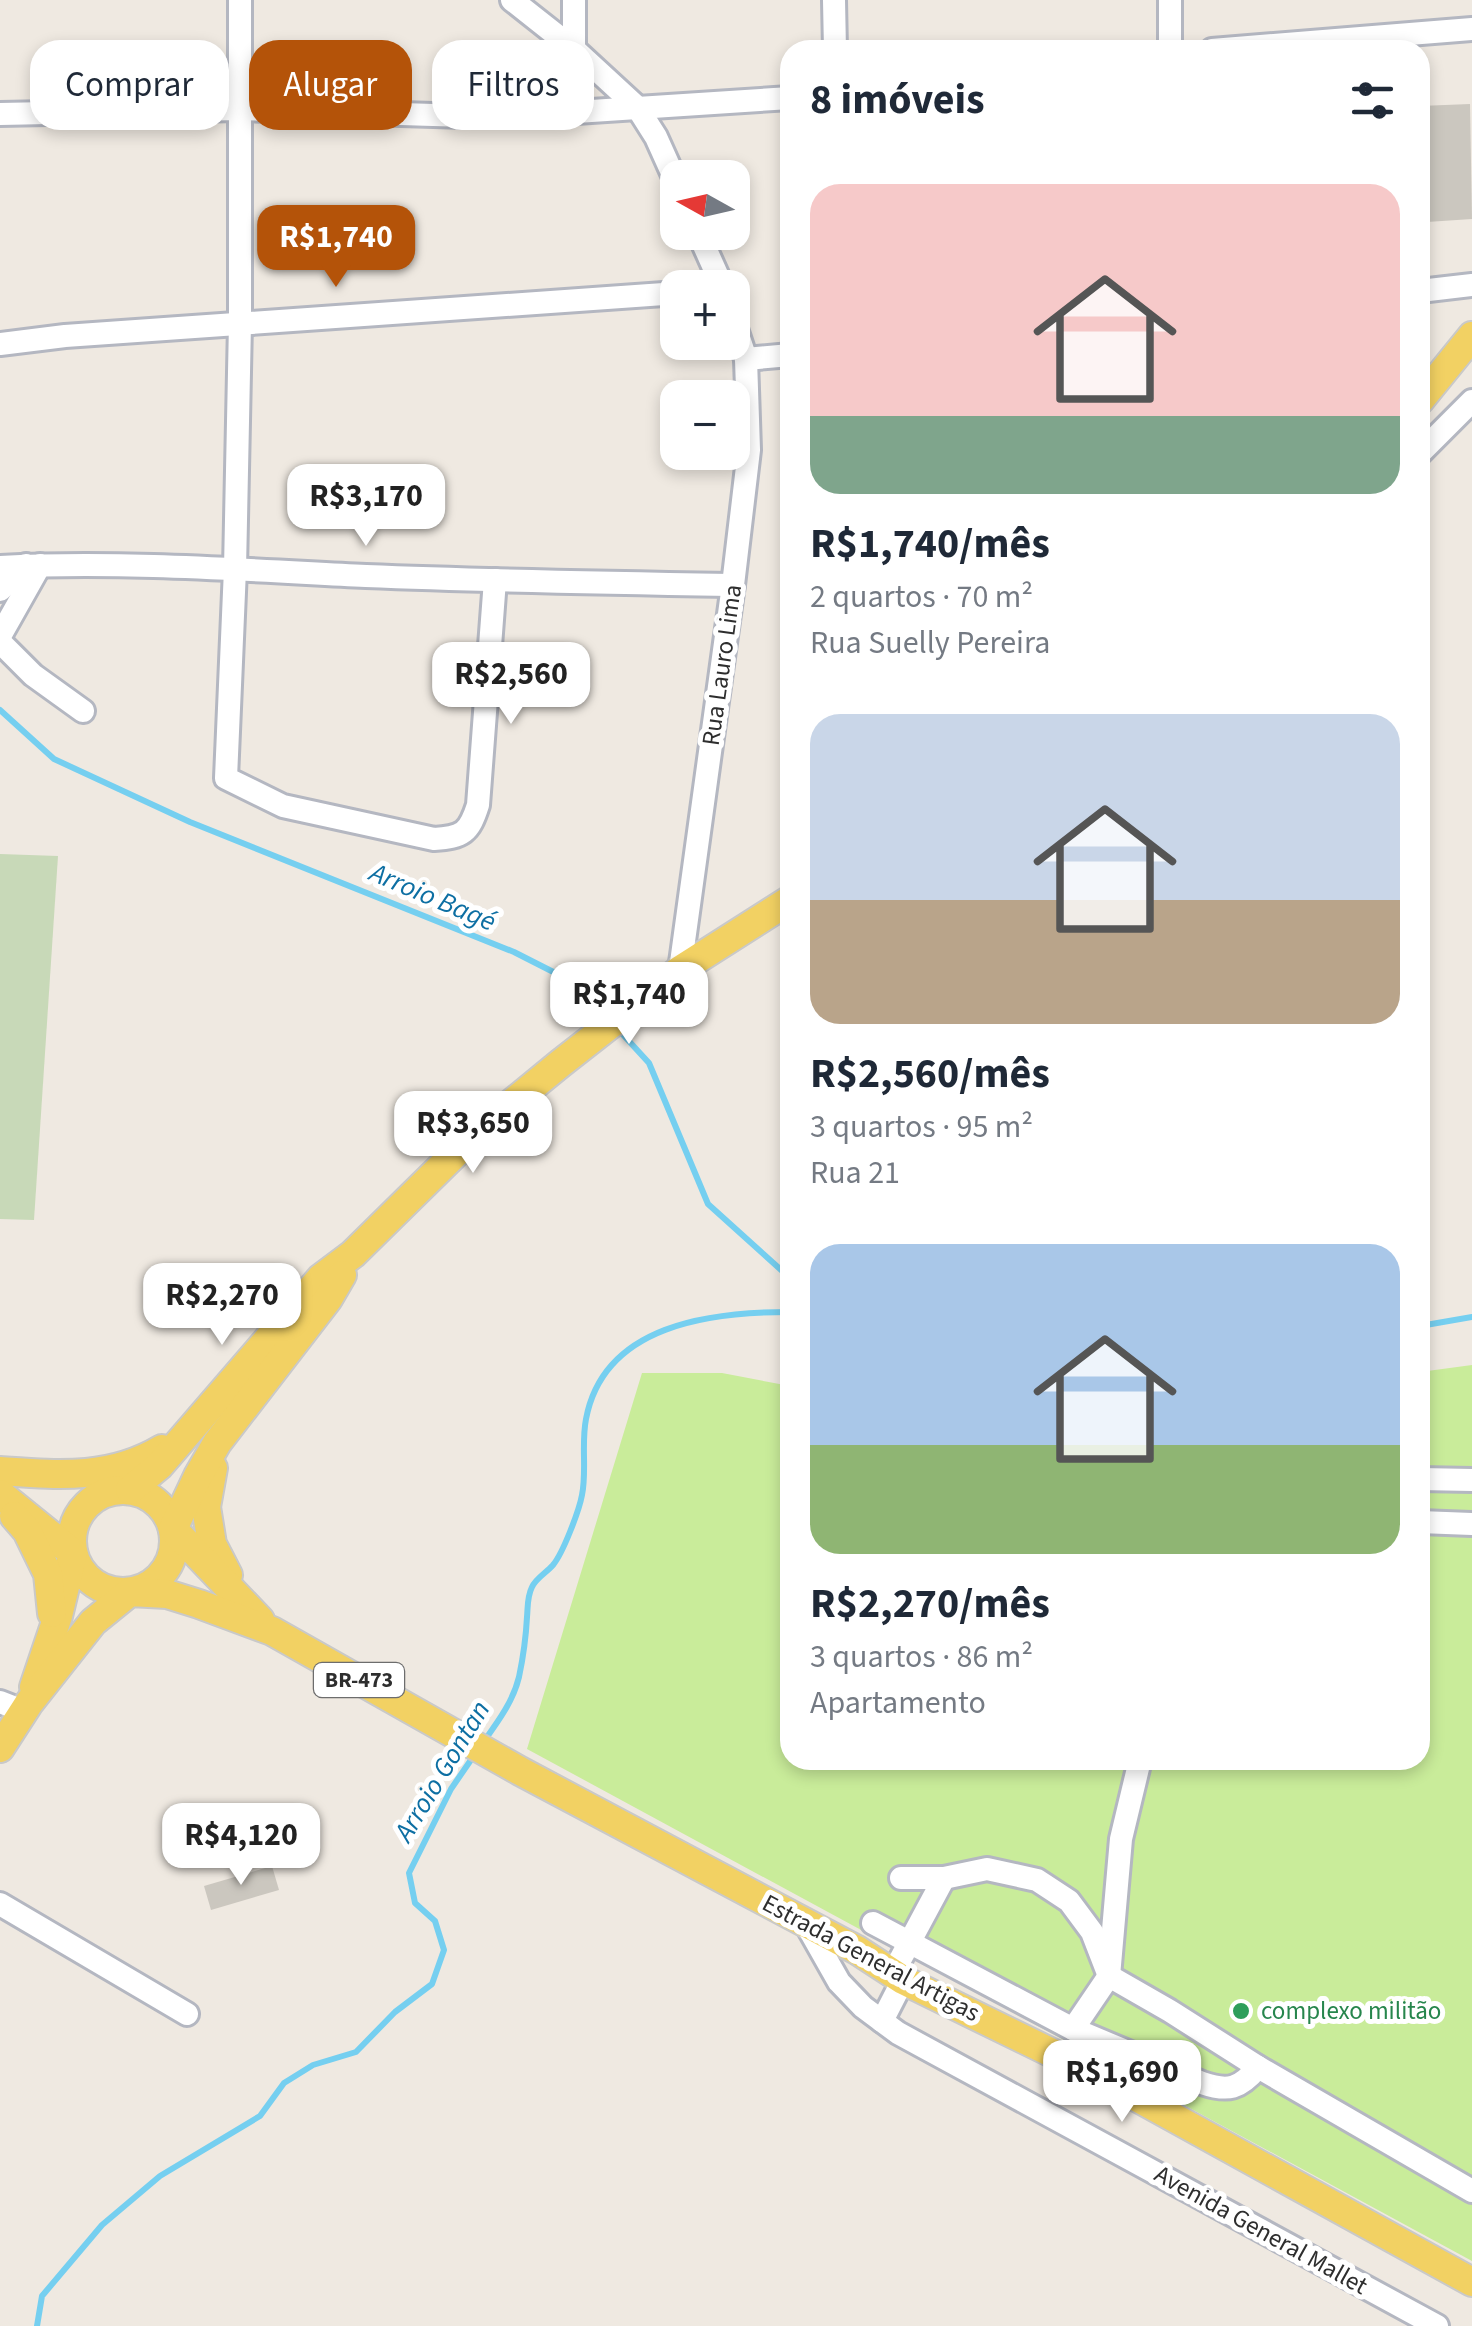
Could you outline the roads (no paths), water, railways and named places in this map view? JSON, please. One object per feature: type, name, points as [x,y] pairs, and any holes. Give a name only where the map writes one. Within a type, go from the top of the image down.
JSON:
[{"type":"main road","points":[[1430,388],[1472,336]]},
{"type":"main road","points":[[54,1655],[58,1616],[74,1554],[74,1529],[85,1507],[94,1498],[123,1490],[159,1466],[229,1404],[321,1278],[353,1254],[479,1130],[671,978],[780,908]]},
{"type":"main road","points":[[0,1472],[92,1474],[139,1462],[229,1404]]},
{"type":"main road","points":[[11,1720],[54,1655],[130,1592],[153,1584],[162,1575],[173,1553],[173,1528],[217,1443],[229,1404]]},
{"type":"main road","points":[[229,1404],[206,1507],[212,1544],[233,1584],[272,1632]]},
{"type":"main road","points":[[0,1472],[50,1483],[142,1493],[162,1506],[173,1528],[272,1632]]},
{"type":"main road","points":[[0,1497],[74,1554],[85,1576],[94,1584],[117,1592],[167,1594],[272,1632]]},
{"type":"main road","points":[[0,1497],[27,1531],[48,1574],[54,1655]]},
{"type":"main road","points":[[54,1655],[108,1622],[137,1612],[187,1610],[272,1632]]},
{"type":"main road","name":"Estrada General Artigas","points":[[272,1632],[857,1950],[898,1976],[1093,2073],[1472,2282]]},
{"type":"street","points":[[240,0],[240,323],[226,778],[283,806],[434,839],[456,838],[471,827],[478,805],[495,580]]},
{"type":"street","points":[[512,0],[564,40]]},
{"type":"street","points":[[574,0],[574,40]]},
{"type":"street","points":[[834,0],[834,40]]},
{"type":"street","points":[[1170,0],[1170,40]]},
{"type":"street","points":[[1336,40],[1472,29]]},
{"type":"street","points":[[594,67],[637,107],[666,160]]},
{"type":"street","points":[[0,114],[239,109],[466,116],[780,99]]},
{"type":"street","points":[[1430,290],[1472,285]]},
{"type":"street","points":[[0,344],[65,336],[660,294]]},
{"type":"street","points":[[750,359],[780,355]]},
{"type":"street","name":"Rua Lauro Lima","points":[[671,978],[733,585],[749,450],[746,360]]},
{"type":"street","points":[[1430,443],[1472,400]]},
{"type":"street","points":[[0,590],[33,565]]},
{"type":"street","points":[[33,565],[0,639],[32,675],[83,710]]},
{"type":"street","points":[[0,566],[235,569],[733,585]]},
{"type":"street","points":[[1430,1479],[1472,1480]]},
{"type":"street","points":[[1430,1522],[1472,1524]]},
{"type":"street","points":[[1073,2028],[1109,1976],[1121,1839],[1138,1770]]},
{"type":"street","points":[[901,1878],[944,1878],[987,1869],[1037,1880],[1069,1901],[1092,1932],[1109,1976],[1472,2192]]},
{"type":"street","points":[[882,2021],[908,1942],[944,1878]]},
{"type":"street","points":[[0,1904],[186,2014]]},
{"type":"street","name":"Avenida General Mallet","points":[[805,1922],[839,1982],[863,2008],[882,2021],[1436,2326]]},
{"type":"street","points":[[873,1923],[1073,2028],[1217,2088],[1245,2083],[1258,2067]]},
{"type":"waterway","name":"Arroio Bagé","points":[[0,710],[54,759],[190,822],[514,952],[575,983],[608,1018]]},
{"type":"waterway","name":"Arroio Bagé","points":[[616,1027],[649,1063],[708,1204],[780,1269]]},
{"type":"waterway","name":"Arroio Gontan","points":[[482,1744],[516,1686],[530,1591],[557,1559],[574,1521],[583,1486],[586,1419],[597,1387],[614,1362],[638,1343],[695,1321],[780,1312]]},
{"type":"waterway","name":"Arroio Bagé","points":[[1430,1324],[1472,1317]]},
{"type":"waterway","name":"Arroio Gontan","points":[[37,2326],[42,2296],[102,2225],[160,2176],[260,2116],[284,2083],[313,2065],[356,2052],[395,2012],[432,1984],[444,1950],[435,1921],[415,1903],[409,1873],[451,1789],[475,1754]]},
{"type":"place","name":"complexo militão","points":[[1241,2011]]}]
